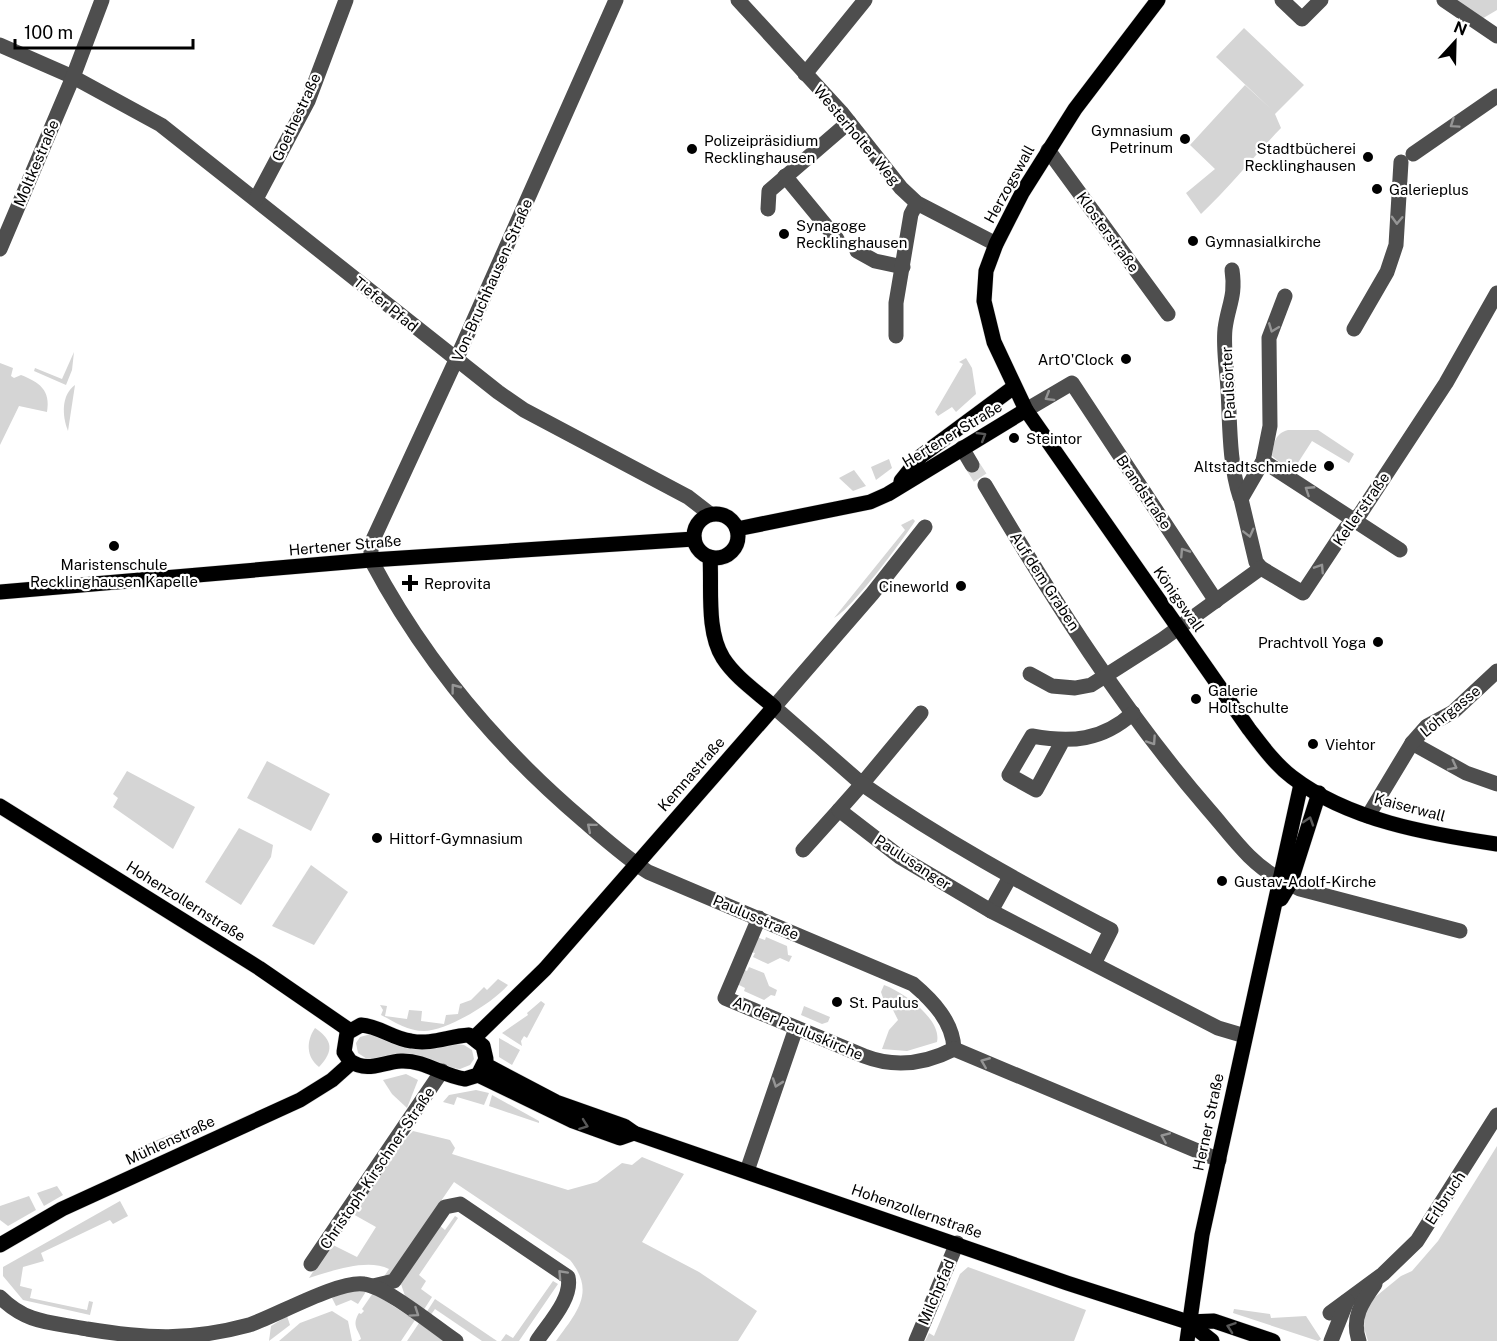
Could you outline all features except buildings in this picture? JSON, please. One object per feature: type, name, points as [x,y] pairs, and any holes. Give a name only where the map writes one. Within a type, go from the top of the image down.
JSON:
[{"type":"main road","name":"Herzogswall","points":[[1026,410],[994,342],[984,301],[986,271],[996,244],[1048,150],[1107,65],[1158,0]]},
{"type":"main road","name":"Hertener Straße","points":[[896,489],[921,456],[1014,387]]},
{"type":"main road","name":"Hertener Straße","points":[[737,529],[870,502],[896,489],[1026,410]]},
{"type":"main road","name":"Königswall","points":[[1026,410],[1264,749],[1301,784],[1319,793]]},
{"type":"main road","points":[[710,514],[724,515],[737,529],[737,542],[730,552],[718,558],[710,557],[698,549],[694,539],[697,524],[710,514]]},
{"type":"main road","name":"Hertener Straße","points":[[0,592],[371,560],[694,539]]},
{"type":"main road","points":[[710,557],[713,627],[722,658],[774,707]]},
{"type":"main road","name":"Kemnastraße","points":[[475,1037],[545,969],[774,707]]},
{"type":"main road","name":"Herner Straße","points":[[1285,881],[1301,784]]},
{"type":"main road","name":"Herner Straße","points":[[1187,1341],[1202,1235],[1274,912],[1319,793]]},
{"type":"main road","name":"Kaiserwall","points":[[1319,793],[1368,816],[1453,837],[1497,844]]},
{"type":"main road","name":"Hohenzollernstraße","points":[[0,806],[259,968],[349,1030]]},
{"type":"main road","points":[[351,1063],[344,1052],[349,1030],[368,1025],[403,1040],[425,1043],[463,1035],[475,1037],[485,1049],[481,1069]]},
{"type":"main road","name":"Hohenzollernstraße","points":[[351,1063],[370,1068],[411,1061],[465,1079],[481,1069],[573,1121],[620,1138],[634,1133],[1188,1322]]},
{"type":"main road","name":"Mühlenstraße","points":[[0,1245],[62,1209],[300,1100],[332,1080],[351,1063]]},
{"type":"main road","points":[[1188,1322],[1214,1321],[1273,1341]]},
{"type":"main road","points":[[1188,1322],[1212,1341]]},
{"type":"street","name":"Moltkestraße","points":[[0,249],[102,0]]},
{"type":"street","name":"Goethestraße","points":[[256,199],[308,101],[346,0]]},
{"type":"street","name":"Von-Bruchhausen-Straße","points":[[371,560],[371,544],[456,360],[616,0]]},
{"type":"street","name":"Westerholter Weg","points":[[738,0],[849,122],[901,188],[917,203],[996,244]]},
{"type":"street","points":[[805,74],[865,0]]},
{"type":"street","points":[[1282,0],[1302,19],[1321,0]]},
{"type":"street","points":[[1444,0],[1497,36]]},
{"type":"street","name":"Tiefer Pfad","points":[[0,45],[72,77],[161,125],[456,360],[524,410],[688,497],[710,514]]},
{"type":"street","points":[[1354,329],[1387,272],[1396,245],[1407,158],[1497,96]]},
{"type":"street","points":[[768,209],[769,191],[849,122]]},
{"type":"street","name":"Klosterstraße","points":[[1048,150],[1168,314]]},
{"type":"street","points":[[785,176],[837,239]]},
{"type":"street","points":[[896,336],[896,303],[911,214],[917,203]]},
{"type":"street","points":[[857,251],[875,261],[903,267]]},
{"type":"street","name":"Paulsörter","points":[[1232,270],[1235,290],[1225,329],[1231,447],[1236,482],[1256,562],[1261,568]]},
{"type":"street","name":"Kellerstraße","points":[[1261,568],[1303,593],[1446,383],[1497,293]]},
{"type":"street","points":[[1240,496],[1263,461],[1270,426],[1269,338],[1285,296]]},
{"type":"street","name":"Brandstraße","points":[[1026,410],[1072,383],[1216,601]]},
{"type":"street","points":[[962,448],[972,465]]},
{"type":"street","points":[[1263,461],[1400,550]]},
{"type":"street","name":"Auf dem Graben","points":[[985,485],[1038,575],[1159,752],[1254,863],[1300,889],[1460,931]]},
{"type":"street","name":"Kemnastraße","points":[[774,707],[872,594],[925,527]]},
{"type":"street","name":"Paulusstraße","points":[[371,560],[425,647],[468,705],[543,786],[648,872],[913,984],[930,999],[942,1015],[952,1032],[954,1049]]},
{"type":"street","points":[[1030,674],[1052,686],[1075,688],[1091,685],[1177,628],[1261,568]]},
{"type":"street","name":"Löhrgasse","points":[[1368,816],[1412,743],[1427,726],[1453,712],[1497,670]]},
{"type":"street","points":[[774,707],[862,784],[921,825],[1010,877],[1111,930],[1095,963]]},
{"type":"street","points":[[1062,742],[1101,734],[1117,728],[1133,713]]},
{"type":"street","points":[[803,850],[921,714]]},
{"type":"street","points":[[1412,743],[1466,773],[1497,784]]},
{"type":"street","name":"Paulusanger","points":[[839,810],[900,857],[990,911],[1218,1028],[1245,1036]]},
{"type":"street","points":[[990,911],[1010,877]]},
{"type":"street","name":"An der Pauluskirche","points":[[759,918],[725,998],[885,1062],[931,1060],[954,1049]]},
{"type":"street","points":[[747,1171],[796,1028]]},
{"type":"street","points":[[954,1049],[1219,1160]]},
{"type":"street","name":"Christoph-Kirschner-Straße","points":[[311,1264],[442,1071]]},
{"type":"street","name":"Erlbruch","points":[[1330,1313],[1383,1274],[1417,1241],[1497,1115]]},
{"type":"street","points":[[0,1297],[13,1311],[33,1320],[121,1338],[156,1340],[212,1335],[250,1325],[353,1284],[373,1286],[394,1281],[445,1207],[460,1204],[568,1277],[570,1286],[566,1295],[537,1341]]},
{"type":"street","name":"Milchpfad","points":[[916,1341],[957,1244]]},
{"type":"street","name":"Erlbruch","points":[[1359,1341],[1355,1326],[1360,1305],[1383,1274]]},
{"type":"street","points":[[373,1286],[456,1341]]},
{"type":"street","points":[[1331,1341],[1349,1298]]},
{"type":"shaded area","points":[[1452,0],[1497,0],[1497,10],[1480,20]]},
{"type":"shaded area","points":[[1244,28],[1304,85],[1275,114],[1281,128],[1201,214],[1186,193],[1215,169],[1190,145],[1245,85],[1271,109],[1216,57]]},
{"type":"shaded area","points":[[74,352],[72,370],[66,385],[34,371],[35,368],[62,379]]},
{"type":"shaded area","points":[[966,358],[972,368],[976,394],[956,412],[952,407],[938,416],[935,412],[963,364],[959,362]]},
{"type":"shaded area","points":[[0,363],[13,368],[11,376],[14,378],[21,375],[38,384],[45,392],[48,404],[47,412],[19,406],[0,445]]},
{"type":"shaded area","points":[[75,385],[68,431],[64,406],[67,394]]},
{"type":"shaded area","points":[[1288,430],[1318,430],[1354,454],[1349,463],[1312,441],[1292,472],[1272,456],[1277,437]]},
{"type":"shaded area","points":[[889,459],[892,468],[876,480],[871,467]]},
{"type":"shaded area","points":[[854,470],[866,486],[853,491],[839,478]]},
{"type":"shaded area","points":[[913,519],[915,521],[909,530],[876,574],[852,602],[834,618],[905,530],[901,525]]},
{"type":"shaded area","points":[[267,761],[330,794],[311,831],[247,798]]},
{"type":"shaded area","points":[[127,771],[195,807],[173,849],[113,807],[118,798],[113,794]]},
{"type":"shaded area","points":[[239,828],[273,845],[271,857],[241,905],[205,882]]},
{"type":"shaded area","points":[[311,865],[348,892],[314,945],[272,926]]},
{"type":"shaded area","points":[[757,937],[765,940],[766,937],[787,946],[788,955],[792,956],[789,962],[780,958],[768,964],[753,957],[755,953],[751,952]]},
{"type":"shaded area","points":[[749,967],[764,973],[769,986],[777,990],[775,996],[771,995],[764,1000],[744,991],[745,988],[737,984],[743,969],[747,971]]},
{"type":"shaded area","points":[[498,979],[508,985],[501,992],[457,1021],[434,1030],[424,1031],[401,1026],[381,1015],[383,1010],[380,1005],[387,1006],[385,1016],[407,1019],[409,1010],[422,1011],[421,1021],[444,1024],[446,1015],[458,1014],[460,1004],[471,1000],[484,987],[487,990]]},
{"type":"shaded area","points":[[884,985],[920,1008],[933,1024],[937,1033],[937,1042],[907,1051],[882,1049],[889,1030],[898,1020],[892,1008],[878,1004],[884,1001],[881,992]]},
{"type":"shaded area","points":[[541,1001],[545,1004],[527,1038],[524,1036],[521,1041],[522,1046],[502,1033],[528,1015],[527,1013]]},
{"type":"shaded area","points":[[804,1006],[830,1017],[828,1022],[822,1024],[801,1015]]},
{"type":"shaded area","points":[[315,1028],[325,1037],[329,1046],[327,1056],[319,1067],[312,1059],[309,1049],[310,1038]]},
{"type":"shaded area","points":[[371,1034],[464,1045],[472,1050],[474,1059],[470,1065],[460,1069],[367,1059],[358,1053],[356,1043],[360,1037]]},
{"type":"shaded area","points":[[499,1038],[520,1050],[512,1065],[499,1057]]},
{"type":"shaded area","points":[[406,1074],[418,1080],[407,1108],[392,1094],[383,1080]]},
{"type":"shaded area","points":[[476,1090],[489,1093],[484,1105],[457,1097],[454,1105],[443,1102],[449,1095]]},
{"type":"shaded area","points":[[492,1095],[539,1121],[539,1123],[489,1106]]},
{"type":"shaded area","points":[[182,1130],[184,1137],[142,1157],[137,1148]]},
{"type":"shaded area","points":[[413,1131],[450,1140],[455,1148],[452,1154],[568,1190],[597,1182],[622,1163],[632,1165],[642,1157],[684,1174],[642,1242],[699,1272],[757,1311],[738,1341],[556,1341],[571,1321],[581,1302],[583,1292],[578,1271],[570,1260],[454,1182],[391,1274],[383,1278],[389,1269],[360,1265],[309,1278],[331,1244],[357,1257],[376,1227],[351,1213],[405,1136],[407,1137]]},
{"type":"shaded area","points":[[1497,1146],[1497,1341],[1368,1341],[1364,1328],[1365,1313],[1374,1298],[1401,1276],[1412,1271],[1438,1241]]},
{"type":"shaded area","points":[[57,1186],[63,1195],[44,1206],[37,1193]]},
{"type":"shaded area","points":[[29,1196],[36,1210],[8,1226],[0,1220],[0,1206]]},
{"type":"shaded area","points":[[120,1201],[128,1216],[113,1224],[110,1220],[41,1253],[44,1261],[23,1267],[20,1286],[32,1289],[30,1298],[87,1310],[89,1301],[93,1302],[90,1315],[23,1300],[3,1276],[3,1267]]},
{"type":"shaded area","points":[[455,1216],[458,1218],[419,1275],[426,1281],[421,1289],[432,1297],[423,1311],[406,1299],[401,1284],[439,1225],[445,1230]]},
{"type":"shaded area","points":[[968,1267],[1086,1310],[1074,1341],[925,1341],[929,1333],[934,1336],[960,1274]]},
{"type":"shaded area","points":[[553,1281],[558,1284],[519,1341],[501,1341],[506,1334],[513,1338]]},
{"type":"shaded area","points":[[367,1290],[358,1304],[351,1300],[336,1306],[332,1298],[349,1291]]},
{"type":"shaded area","points":[[373,1293],[415,1320],[401,1341],[358,1341],[361,1339],[356,1325],[357,1317],[364,1311],[362,1309]]},
{"type":"shaded area","points":[[435,1299],[497,1341],[482,1341],[435,1309],[430,1316],[426,1313]]},
{"type":"shaded area","points":[[1234,1309],[1270,1314],[1271,1318],[1306,1316],[1321,1339],[1318,1341],[1233,1313]]},
{"type":"shaded area","points":[[332,1311],[348,1321],[352,1341],[279,1341],[300,1323]]},
{"type":"shaded area","points":[[287,1316],[290,1325],[269,1341],[271,1326]]},
{"type":"shaded area","points":[[419,1323],[444,1341],[407,1341]]},
{"type":"tunnel","points":[[972,465],[985,485]]},
{"type":"place","name":"Gymnasium Petrinum","points":[[1185,139]]},
{"type":"place","name":"Polizeipräsidium Recklinghausen","points":[[692,149]]},
{"type":"place","name":"Stadtbücherei Recklinghausen","points":[[1368,157]]},
{"type":"place","name":"Galerieplus","points":[[1377,189]]},
{"type":"place","name":"Synagoge Recklinghausen","points":[[784,234]]},
{"type":"place","name":"Gymnasialkirche","points":[[1193,241]]},
{"type":"place","name":"ArtO'Clock","points":[[1126,359]]},
{"type":"place","name":"Steintor","points":[[1014,438]]},
{"type":"place","name":"Altstadtschmiede","points":[[1329,466]]},
{"type":"place","name":"Maristenschule Recklinghausen Kapelle","points":[[114,546]]},
{"type":"place","name":"Reprovita","points":[[410,583]]},
{"type":"place","name":"Cineworld","points":[[961,586]]},
{"type":"place","name":"Prachtvoll Yoga","points":[[1378,642]]},
{"type":"place","name":"Galerie Holtschulte","points":[[1196,699]]},
{"type":"place","name":"Viehtor","points":[[1313,744]]},
{"type":"place","name":"Hittorf-Gymnasium","points":[[377,838]]},
{"type":"place","name":"Gustav-Adolf-Kirche","points":[[1222,881]]},
{"type":"place","name":"St. Paulus","points":[[837,1002]]}]
